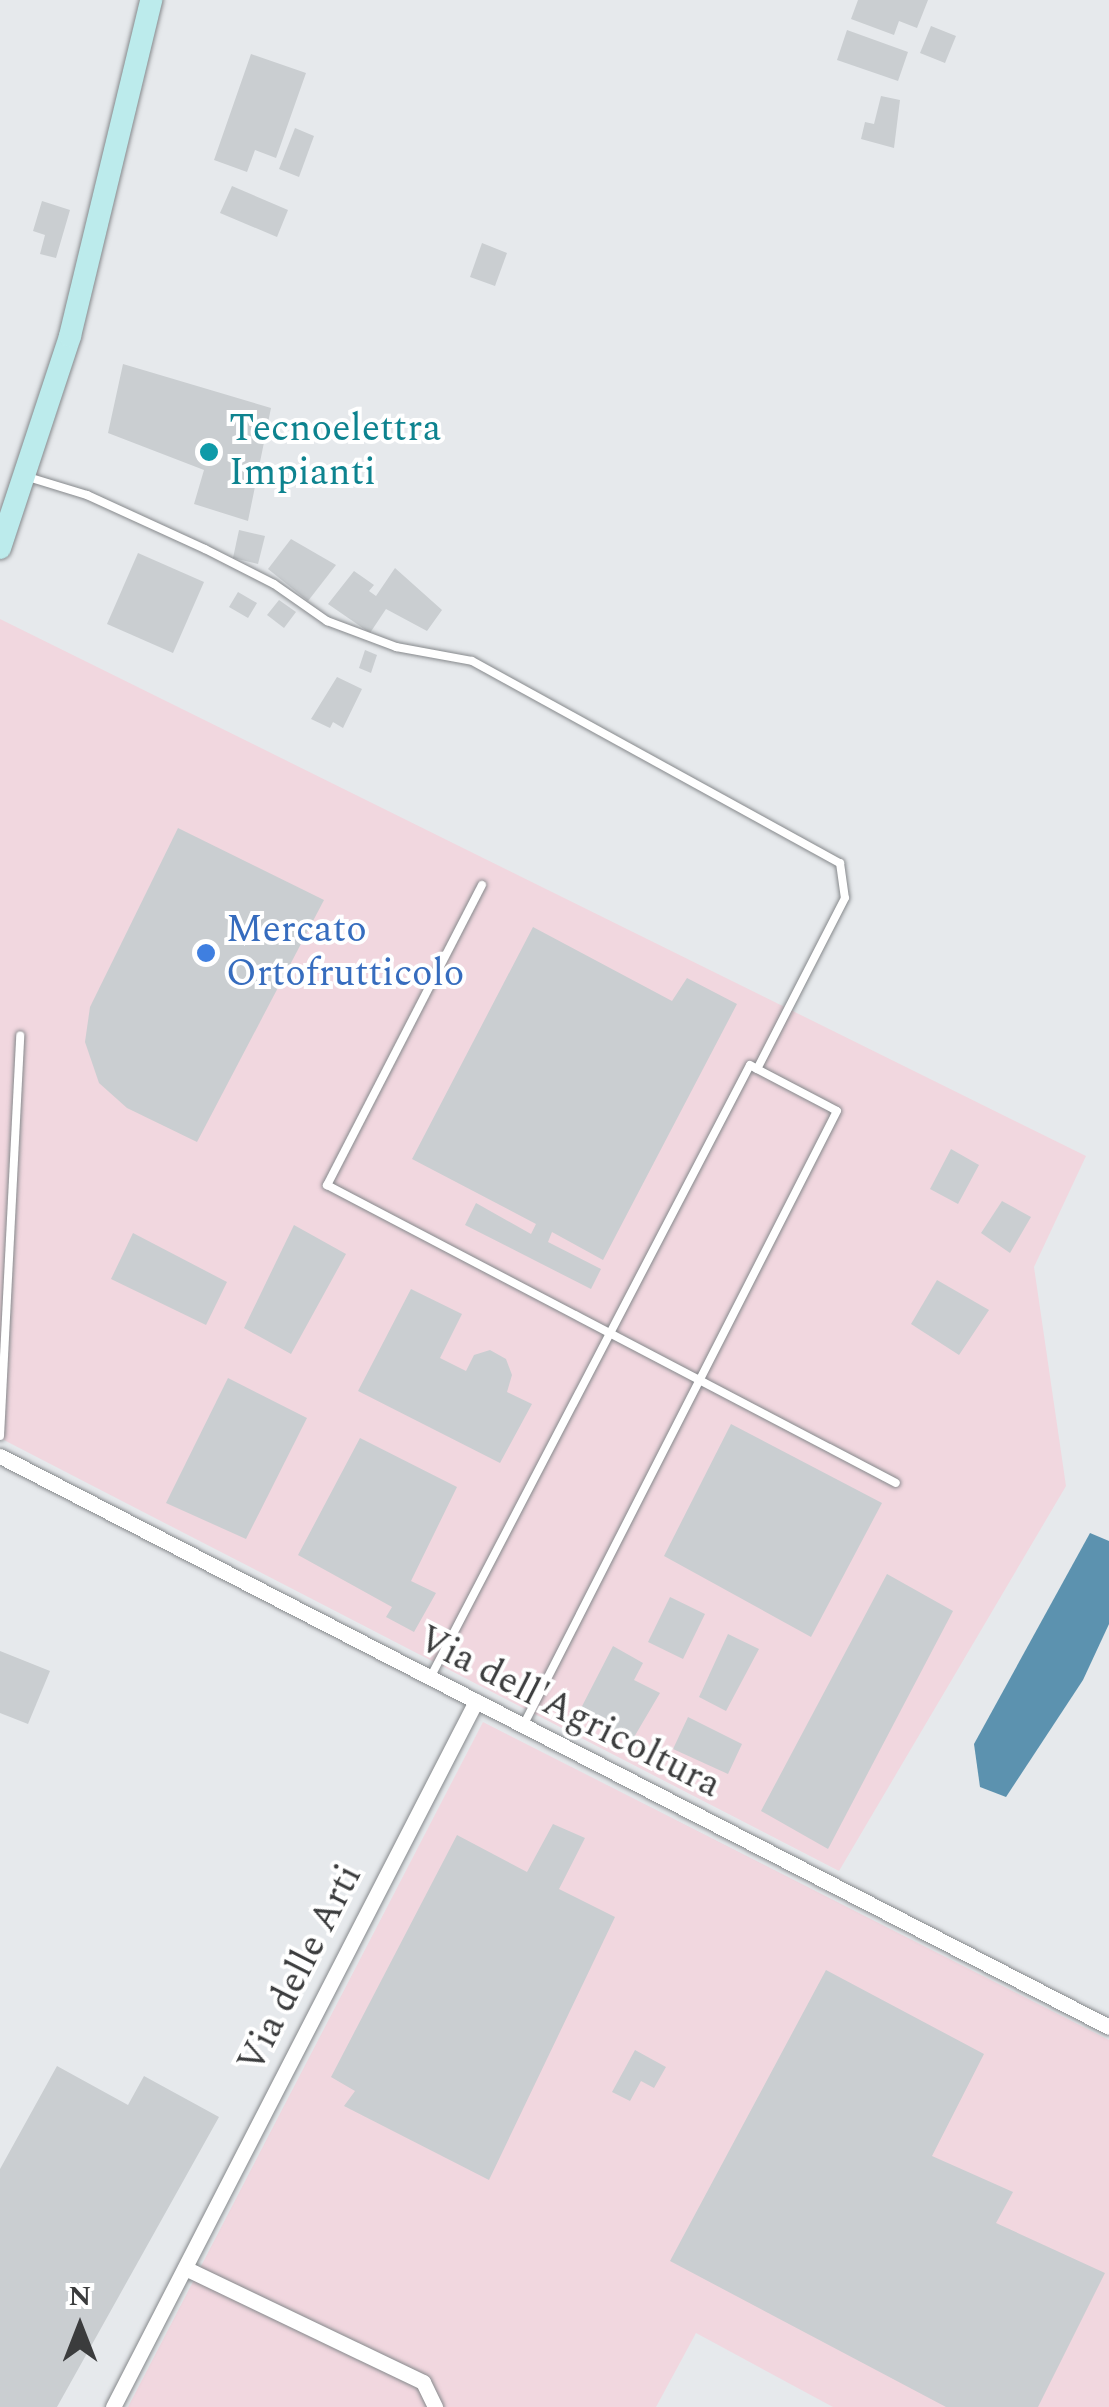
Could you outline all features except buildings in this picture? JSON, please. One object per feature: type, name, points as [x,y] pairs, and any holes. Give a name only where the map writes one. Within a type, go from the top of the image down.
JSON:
[{"type":"main road","points":[[0,548],[70,336],[151,0]]},
{"type":"street","name":"Via dell'Agricoltura","points":[[0,1456],[1109,2027]]},
{"type":"street","name":"Via delle Arti","points":[[113,2407],[476,1701]]},
{"type":"street","points":[[184,2268],[423,2382],[435,2407]]},
{"type":"lane","points":[[24,476],[87,495],[205,549],[274,584],[327,621],[396,647],[472,660],[840,864],[845,898],[756,1068]]},
{"type":"lane","points":[[482,885],[326,1185],[896,1483]]},
{"type":"lane","points":[[0,1436],[20,1035]]},
{"type":"lane","points":[[430,1678],[750,1065],[756,1068],[837,1111],[524,1726]]},
{"type":"shaded area","points":[[0,619],[1086,1156],[1034,1267],[1066,1486],[839,1871],[0,1438]]},
{"type":"shaded area","points":[[483,1722],[1109,2040],[1109,2407],[833,2407],[696,2333],[656,2407],[128,2407]]},
{"type":"water","points":[[1090,1533],[1109,1541],[1109,1624],[1083,1680],[1006,1797],[980,1787],[974,1744]]},
{"type":"place","name":"Tecnoelettra Impianti","points":[[209,452]]},
{"type":"place","name":"Mercato Ortofrutticolo","points":[[206,953]]}]
